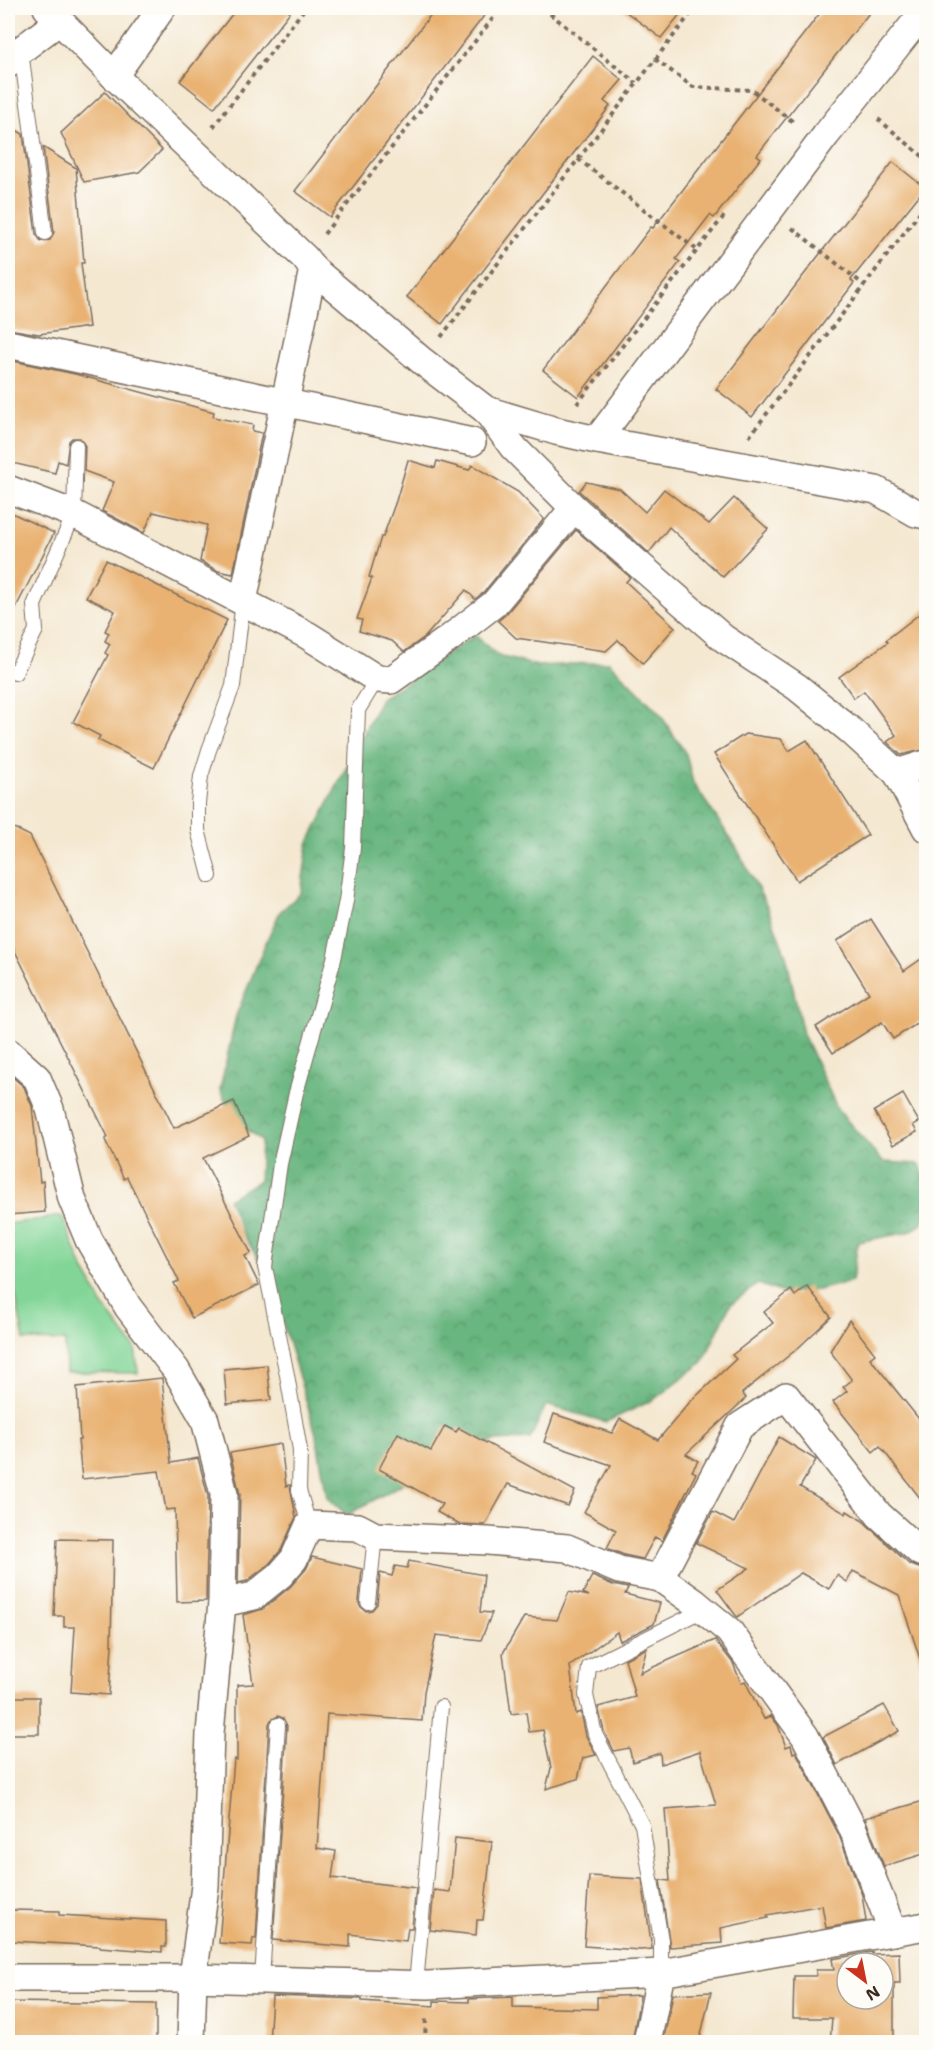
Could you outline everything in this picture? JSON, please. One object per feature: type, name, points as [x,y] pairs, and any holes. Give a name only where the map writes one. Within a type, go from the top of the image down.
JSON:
[{"type":"street","points":[[114,76],[162,8]]},
{"type":"street","points":[[597,440],[769,211],[927,9]]},
{"type":"street","points":[[14,57],[53,14],[114,76],[309,263],[422,361],[486,410],[513,447],[574,508],[723,638],[796,687],[850,730],[897,773],[927,828]]},
{"type":"street","points":[[243,601],[285,404],[309,263]]},
{"type":"street","points":[[8,344],[472,442]]},
{"type":"street","points":[[486,410],[556,431],[597,440],[876,490],[923,522]]},
{"type":"street","points":[[8,489],[74,514],[308,635],[377,679],[391,680],[494,604],[574,508]]},
{"type":"street","points":[[897,773],[927,764]]},
{"type":"street","points":[[8,1052],[37,1078],[50,1109],[72,1198],[89,1240],[128,1307],[176,1370],[206,1420],[224,1494],[222,1603],[210,1733],[205,1886],[193,1978],[191,2043]]},
{"type":"street","points":[[660,1578],[740,1426],[786,1396],[879,1515],[920,1552],[927,1552]]},
{"type":"street","points":[[222,1603],[254,1596],[280,1575],[294,1559],[309,1525],[358,1527],[375,1536],[488,1541],[567,1548],[619,1570],[660,1578],[729,1631],[805,1736],[853,1829],[893,1932]]},
{"type":"street","points":[[8,1978],[193,1978],[428,1985],[660,1973],[927,1926]]},
{"type":"street","points":[[647,2043],[660,1973]]},
{"type":"lane","points":[[14,57],[45,233]]},
{"type":"lane","points":[[15,673],[36,630],[34,605],[74,514],[76,446]]},
{"type":"lane","points":[[210,876],[198,830],[201,776],[208,750],[233,686],[243,601]]},
{"type":"lane","points":[[309,1525],[299,1490],[300,1449],[265,1267],[280,1164],[296,1093],[334,959],[346,901],[353,848],[358,710],[377,679]]},
{"type":"lane","points":[[368,1602],[375,1536]]},
{"type":"lane","points":[[660,1973],[661,1940],[642,1825],[596,1734],[586,1695],[589,1667],[703,1610]]},
{"type":"lane","points":[[416,1984],[441,1707]]},
{"type":"lane","points":[[262,1980],[278,1725]]},
{"type":"path","points":[[194,152],[304,8]]},
{"type":"path","points":[[309,263],[501,8]]},
{"type":"path","points":[[543,8],[636,83]]},
{"type":"path","points":[[422,361],[695,8]]},
{"type":"path","points":[[655,59],[693,87],[752,90],[796,124]]},
{"type":"path","points":[[855,99],[927,159]]},
{"type":"path","points":[[578,159],[697,250]]},
{"type":"path","points":[[729,463],[927,204]]},
{"type":"path","points":[[769,211],[864,285]]},
{"type":"green space","points":[[475,635],[498,656],[538,666],[609,662],[660,714],[686,754],[693,783],[736,847],[767,906],[786,956],[803,1034],[838,1110],[883,1162],[920,1164],[926,1182],[926,1213],[922,1224],[909,1232],[858,1242],[852,1281],[818,1290],[783,1293],[758,1284],[730,1305],[703,1362],[653,1400],[606,1422],[546,1405],[530,1439],[493,1441],[439,1463],[347,1515],[327,1497],[316,1434],[269,1277],[242,1232],[228,1199],[259,1181],[261,1140],[235,1122],[220,1090],[236,1016],[266,942],[280,912],[301,893],[308,844],[381,698]]},
{"type":"green space","points":[[62,1216],[80,1261],[102,1304],[135,1348],[138,1373],[66,1372],[65,1341],[24,1340],[8,1256],[8,1224]]},
{"type":"building","points":[[237,8],[293,8],[214,108],[180,81]]},
{"type":"building","points":[[436,8],[490,8],[330,217],[295,191]]},
{"type":"building","points":[[621,8],[685,8],[661,38]]},
{"type":"building","points":[[824,8],[873,8],[757,155],[761,158],[714,218],[710,215],[676,259],[680,262],[578,397],[543,370],[651,227],[653,228]]},
{"type":"building","points":[[593,56],[622,80],[604,101],[610,106],[442,324],[407,297]]},
{"type":"building","points":[[105,92],[162,150],[139,172],[84,182],[61,133]]},
{"type":"building","points":[[8,125],[23,134],[36,234],[41,241],[50,240],[54,232],[43,147],[76,168],[84,263],[81,263],[89,327],[39,334],[8,329]]},
{"type":"building","points":[[893,162],[925,188],[851,280],[854,283],[752,417],[716,389]]},
{"type":"building","points":[[8,360],[75,374],[214,412],[213,417],[253,425],[252,431],[262,433],[233,574],[218,571],[200,561],[207,525],[153,512],[144,533],[102,511],[114,482],[84,471],[85,446],[80,438],[72,438],[69,441],[66,464],[58,461],[55,473],[8,462]]},
{"type":"building","points":[[408,460],[435,468],[437,461],[469,470],[472,465],[518,492],[544,519],[483,593],[475,599],[466,590],[426,636],[404,652],[392,641],[359,631],[362,620],[357,619],[372,578],[369,577],[381,537],[383,537],[396,501]]},
{"type":"building","points":[[586,482],[620,489],[645,512],[664,489],[709,524],[734,498],[768,529],[723,577],[669,527],[649,553],[579,491]]},
{"type":"building","points":[[8,511],[54,533],[8,623]]},
{"type":"building","points":[[576,530],[630,577],[626,582],[675,627],[643,663],[618,640],[606,651],[516,638],[498,621]]},
{"type":"building","points":[[106,560],[227,620],[154,768],[98,740],[100,736],[73,722],[108,655],[105,653],[110,644],[105,641],[109,633],[105,631],[115,611],[86,597]]},
{"type":"building","points":[[927,608],[927,749],[901,755],[887,742],[896,735],[864,691],[854,698],[839,677],[888,642],[886,640]]},
{"type":"building","points":[[745,734],[781,739],[789,751],[807,740],[868,835],[797,881],[714,754]]},
{"type":"building","points":[[8,825],[30,836],[174,1128],[234,1101],[249,1136],[203,1158],[251,1253],[245,1256],[259,1285],[192,1318],[174,1283],[179,1281],[127,1177],[124,1179],[105,1140],[108,1137],[8,937]]},
{"type":"building","points":[[871,919],[904,971],[927,955],[926,1018],[893,1039],[882,1022],[833,1053],[816,1027],[869,993],[837,941]]},
{"type":"building","points":[[8,1073],[24,1087],[32,1106],[45,1212],[8,1215]]},
{"type":"building","points":[[903,1094],[919,1122],[913,1125],[917,1132],[893,1145],[874,1111]]},
{"type":"building","points":[[807,1286],[831,1317],[797,1349],[742,1393],[746,1398],[686,1454],[698,1461],[692,1471],[696,1473],[662,1541],[655,1537],[643,1559],[607,1548],[616,1530],[584,1512],[611,1465],[544,1442],[554,1414],[612,1433],[620,1419],[658,1440],[689,1403],[736,1359],[732,1355],[773,1323],[764,1312],[791,1290],[795,1296]]},
{"type":"building","points":[[849,1320],[875,1354],[870,1358],[927,1429],[927,1507],[880,1446],[873,1452],[833,1402],[847,1391],[843,1387],[852,1380],[830,1351]]},
{"type":"building","points":[[267,1365],[271,1400],[227,1404],[224,1369]]},
{"type":"building","points":[[162,1378],[171,1463],[198,1458],[208,1496],[206,1601],[177,1602],[175,1509],[166,1510],[159,1471],[82,1479],[78,1440],[80,1440],[77,1387]]},
{"type":"building","points":[[445,1426],[456,1432],[459,1428],[575,1491],[568,1506],[508,1484],[485,1525],[458,1524],[437,1512],[442,1504],[379,1469],[398,1433],[431,1451]]},
{"type":"building","points":[[779,1437],[816,1460],[800,1487],[846,1514],[847,1511],[863,1521],[909,1564],[927,1568],[927,1661],[921,1662],[899,1595],[853,1571],[847,1582],[837,1575],[829,1589],[801,1573],[737,1617],[717,1590],[749,1568],[696,1543],[713,1512],[734,1523]]},
{"type":"building","points":[[281,1444],[286,1486],[290,1485],[296,1517],[281,1550],[269,1564],[247,1581],[238,1583],[240,1494],[230,1453]]},
{"type":"building","points":[[57,1539],[113,1540],[109,1695],[71,1692],[75,1627],[64,1627],[64,1616],[54,1616]]},
{"type":"building","points":[[312,1557],[362,1569],[359,1602],[366,1611],[372,1610],[377,1604],[380,1573],[392,1576],[395,1566],[407,1568],[409,1561],[484,1575],[480,1612],[492,1613],[481,1640],[436,1635],[424,1692],[422,1721],[327,1714],[317,1848],[336,1851],[332,1878],[416,1888],[412,1928],[408,1928],[406,1941],[350,1934],[350,1947],[273,1940],[287,1726],[283,1718],[278,1716],[269,1724],[256,1939],[253,1938],[252,1945],[219,1943],[234,1759],[237,1760],[237,1685],[253,1684],[243,1615],[263,1609],[290,1587],[306,1569]]},
{"type":"building","points":[[592,1576],[613,1585],[628,1588],[625,1594],[660,1603],[654,1624],[620,1641],[617,1632],[570,1666],[576,1714],[581,1712],[586,1736],[596,1755],[583,1758],[578,1779],[546,1789],[551,1768],[543,1730],[529,1732],[526,1712],[511,1714],[503,1653],[524,1617],[557,1620],[569,1592],[589,1596],[583,1593]]},
{"type":"building","points":[[715,1640],[733,1663],[741,1683],[745,1681],[764,1719],[771,1716],[778,1725],[786,1747],[791,1745],[793,1753],[796,1752],[839,1835],[862,1895],[866,1921],[826,1928],[822,1905],[767,1915],[768,1918],[721,1928],[722,1943],[670,1947],[660,1880],[670,1881],[665,1809],[716,1805],[700,1751],[661,1764],[660,1753],[633,1762],[629,1748],[614,1751],[604,1731],[598,1707],[635,1697],[625,1659],[647,1648],[640,1673]]},
{"type":"building","points":[[8,1697],[39,1697],[39,1734],[8,1734]]},
{"type":"building","points":[[884,1705],[899,1731],[837,1765],[823,1737]]},
{"type":"building","points":[[927,1800],[927,1853],[884,1866],[865,1818]]},
{"type":"building","points":[[455,1838],[492,1842],[483,1920],[477,1920],[476,1935],[430,1930],[434,1890],[450,1892]]},
{"type":"building","points":[[589,1876],[642,1879],[652,1949],[584,1946]]},
{"type":"building","points":[[11,1910],[59,1911],[59,1915],[166,1921],[166,1947],[162,1947],[162,1952],[11,1941]]},
{"type":"building","points":[[895,1953],[899,1953],[900,1983],[895,1983]]},
{"type":"building","points":[[835,1958],[835,2011],[894,2011],[894,2043],[830,2043],[832,2018],[793,2018],[794,1976],[816,1976],[816,1970],[834,1970],[832,1959]]},
{"type":"building","points":[[711,1992],[699,2043],[663,2043],[673,1994]]},
{"type":"building","points":[[640,1995],[632,2043],[269,2043],[272,1996],[362,1999],[362,2001],[434,2006],[434,2001],[469,2002],[469,1999],[513,1997],[513,2007],[597,2009],[597,1997]]},
{"type":"building","points":[[8,2002],[156,2004],[156,2043],[8,2043]]}]
